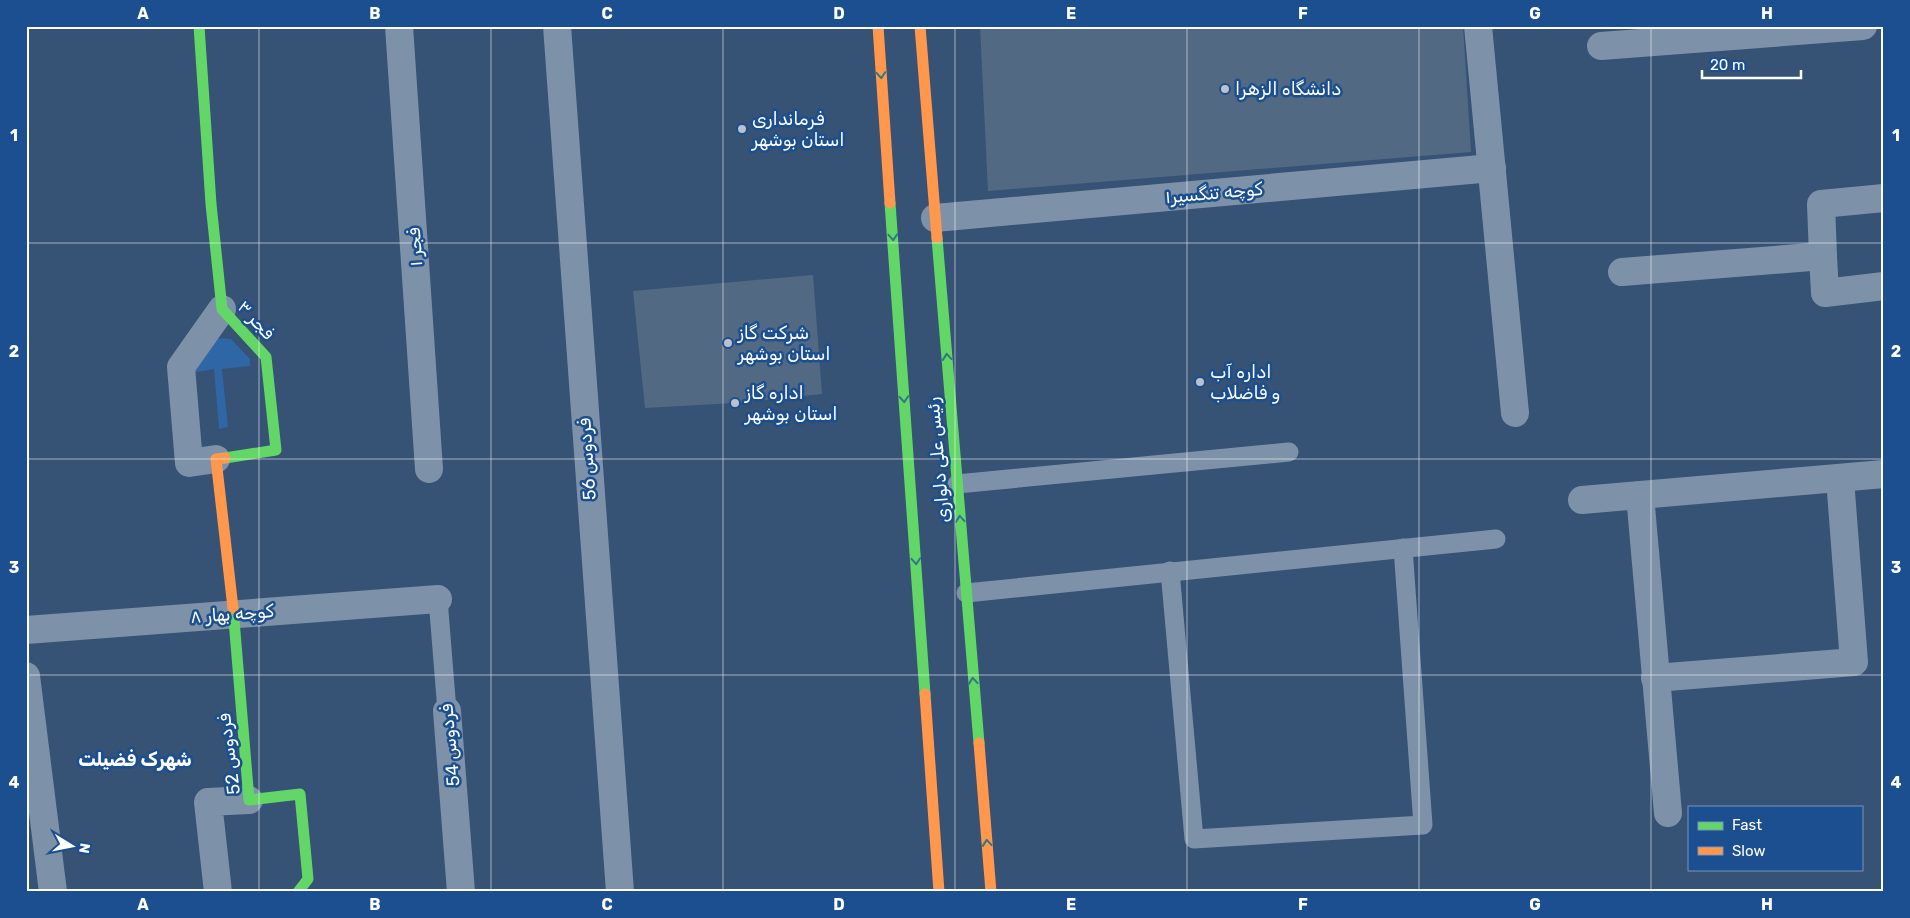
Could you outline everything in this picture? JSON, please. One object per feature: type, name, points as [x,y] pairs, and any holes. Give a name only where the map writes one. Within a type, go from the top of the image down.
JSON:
[{"type":"main road","name":"فجر ۳","points":[[199,26],[211,204],[222,309],[266,357],[276,450],[216,459]]},
{"type":"main road","name":"رئیس علی دلواری","points":[[878,26],[939,892]]},
{"type":"main road","name":"رئیس علی دلواری","points":[[920,26],[991,892]]},
{"type":"main road","points":[[216,459],[234,614]]},
{"type":"main road","name":"فردوس 52","points":[[234,614],[249,800],[300,794],[308,879],[298,892]]},
{"type":"street","name":"فجر ۱","points":[[399,26],[429,469]]},
{"type":"street","name":"فردوس 56","points":[[557,26],[620,892]]},
{"type":"street","points":[[1478,26],[1515,413]]},
{"type":"street","points":[[1601,46],[1863,26]]},
{"type":"street","name":"کوچه تنگسیر۱","points":[[935,218],[1492,168]]},
{"type":"street","points":[[1884,198],[1821,204],[1825,293],[1884,286]]},
{"type":"street","points":[[1622,272],[1823,256]]},
{"type":"street","points":[[216,459],[189,463],[181,367],[222,309]]},
{"type":"street","points":[[1582,500],[1884,474]]},
{"type":"street","points":[[1655,678],[1854,662],[1840,479]]},
{"type":"street","points":[[1640,495],[1668,813]]},
{"type":"street","name":"کوچه بهار ۸","points":[[26,630],[438,599]]},
{"type":"street","points":[[26,676],[53,892]]},
{"type":"street","name":"فردوس 54","points":[[447,711],[461,892]]},
{"type":"street","points":[[218,892],[208,802],[249,800]]},
{"type":"lane","points":[[957,484],[1289,452]]},
{"type":"lane","points":[[966,593],[1496,539]]},
{"type":"lane","points":[[1170,571],[1194,839],[1423,825],[1403,548]]},
{"type":"lane","name":"فردوس 54","points":[[438,599],[447,711]]},
{"type":"shaded area","points":[[231,339],[250,359],[250,366],[222,369],[228,427],[219,429],[214,369],[192,373],[211,340]]},
{"type":"building","name":"دانشگاه الزهرا","points":[[980,26],[1463,26],[1471,152],[988,191]]},
{"type":"building","name":"شرکت گاز استان بوشهر","points":[[813,275],[822,394],[735,403],[645,408],[633,291]]},
{"type":"traffic: fast","points":[[199,26],[211,204],[222,309],[266,357],[276,450],[225,458]]},
{"type":"traffic: fast","points":[[890,203],[925,694]]},
{"type":"traffic: fast","points":[[937,238],[979,743]]},
{"type":"traffic: fast","points":[[233,608],[249,800],[300,794],[308,879],[298,892]]},
{"type":"traffic: slow","points":[[878,26],[890,203]]},
{"type":"traffic: slow","points":[[920,26],[937,238]]},
{"type":"traffic: slow","points":[[225,458],[216,459],[233,608]]},
{"type":"traffic: slow","points":[[925,694],[939,892]]},
{"type":"traffic: slow","points":[[979,743],[991,892]]},
{"type":"place","name":"دانشگاه الزهرا","points":[[1225,89]]},
{"type":"place","name":"فرمانداری استان بوشهر","points":[[742,129]]},
{"type":"place","name":"شرکت گاز استان بوشهر","points":[[728,343]]},
{"type":"place","name":"اداره آب و فاضلاب","points":[[1200,382]]},
{"type":"place","name":"اداره گاز استان بوشهر","points":[[735,403]]},
{"type":"district","name":"شهرک فضیلت","points":[[135,759]]}]
